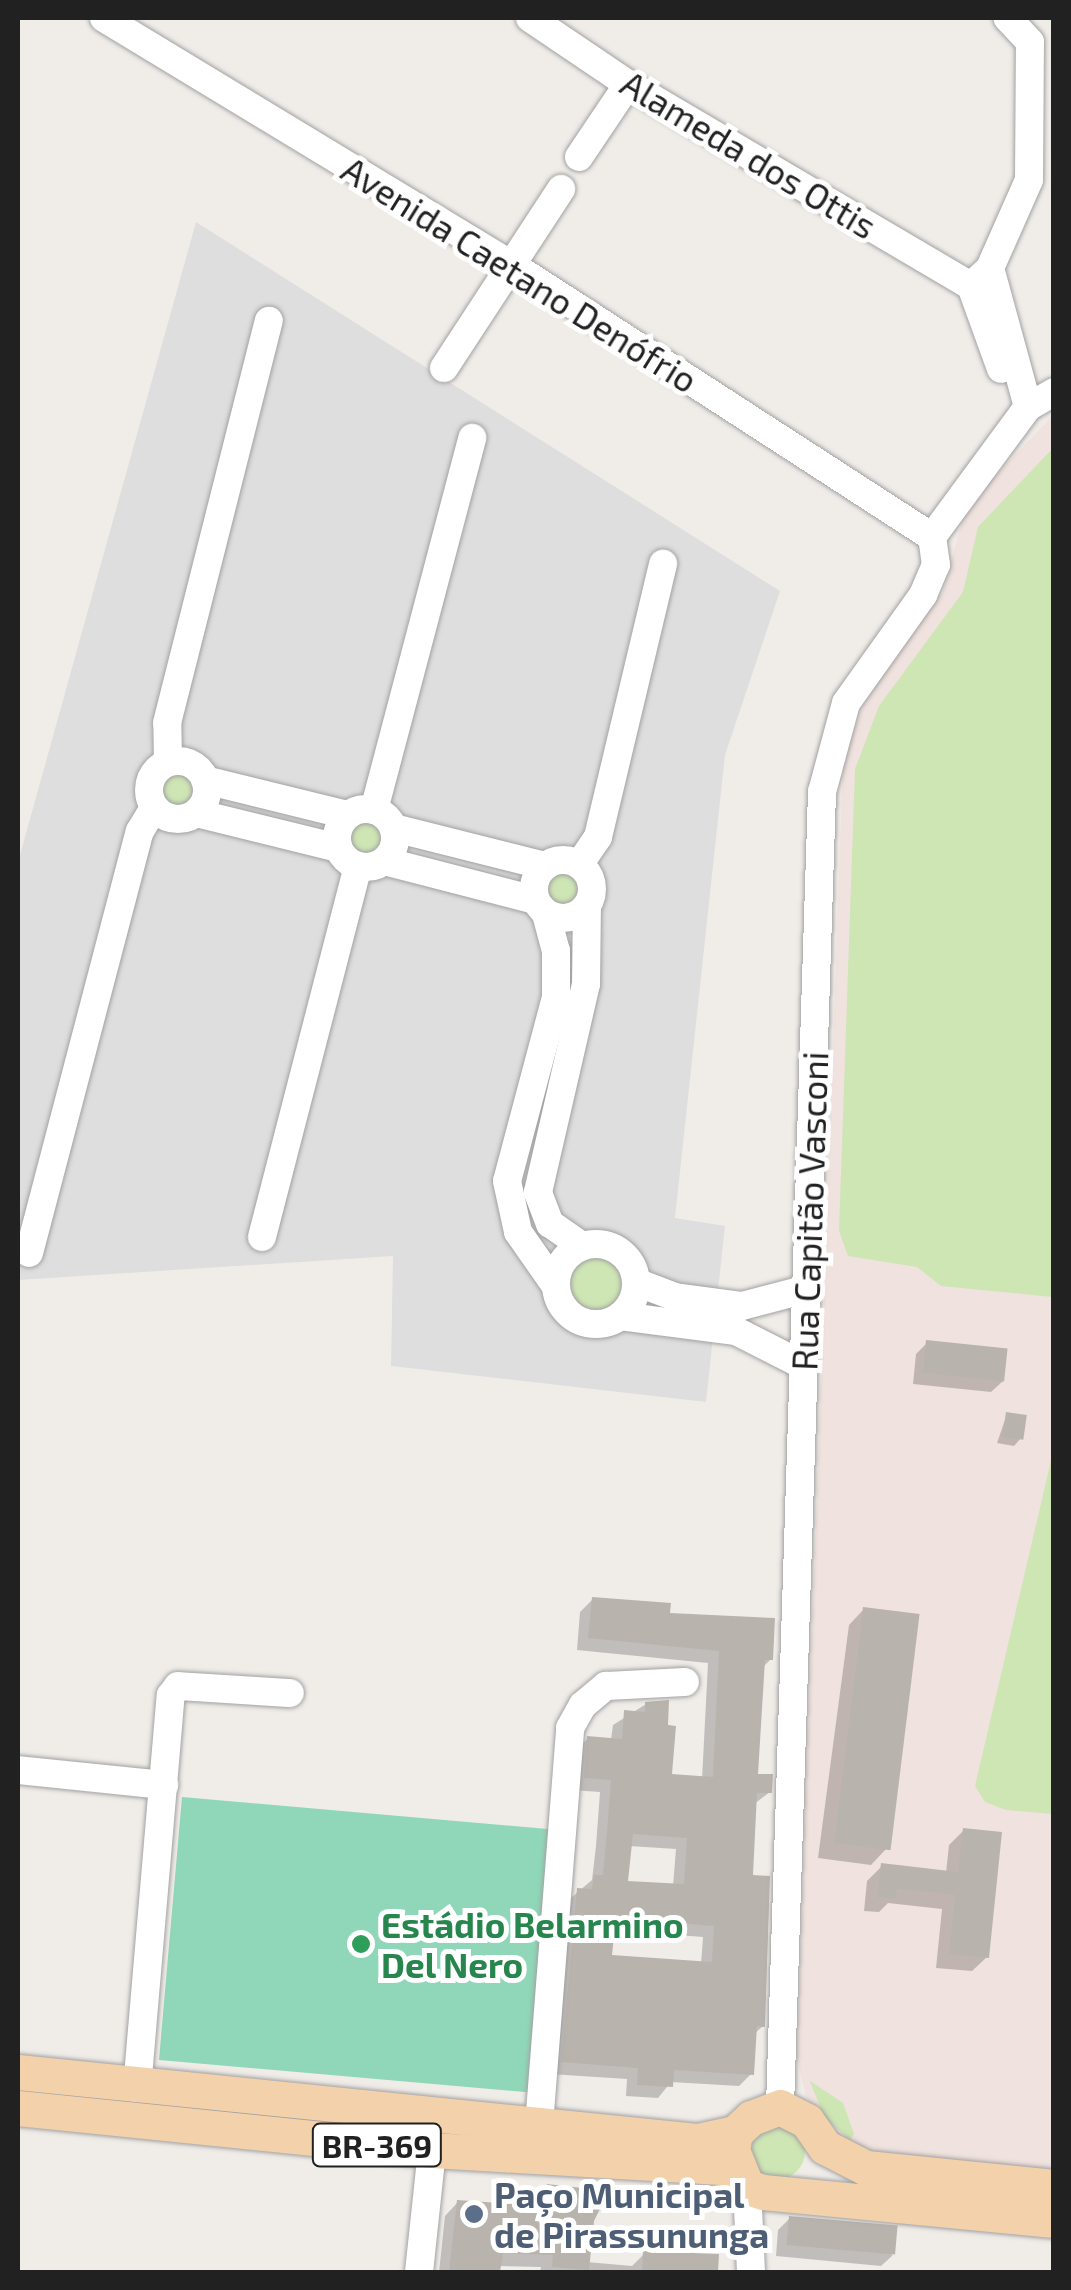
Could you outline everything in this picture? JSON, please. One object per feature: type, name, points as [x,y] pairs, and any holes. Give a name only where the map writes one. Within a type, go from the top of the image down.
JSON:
[{"type":"main road","name":"BR-369","points":[[18,2072],[137,2088],[697,2141],[794,2192],[1054,2220]]},
{"type":"main road","points":[[780,2107],[807,2121],[825,2147],[866,2168],[1054,2187]]},
{"type":"main road","name":"BR-369","points":[[740,2163],[751,2118],[780,2107]]},
{"type":"main road","name":"BR-369","points":[[18,2108],[432,2150],[740,2163]]},
{"type":"main road","points":[[794,2192],[825,2147]]},
{"type":"street","name":"Avenida Caetano Denófrio","points":[[104,18],[512,266],[932,538]]},
{"type":"street","name":"Alameda dos Ottis","points":[[530,18],[628,84],[980,277]]},
{"type":"street","points":[[1008,18],[1030,42],[1029,180],[980,277],[1024,412]]},
{"type":"street","points":[[580,157],[628,84]]},
{"type":"street","points":[[444,368],[561,189]]},
{"type":"street","points":[[168,762],[167,724],[269,321]]},
{"type":"street","name":"Rua Capitão Vasconi","points":[[780,2107],[822,792],[846,703],[923,595],[936,564],[932,538],[1024,412],[1054,392]]},
{"type":"street","points":[[372,818],[472,438]]},
{"type":"street","points":[[579,865],[598,837],[663,564]]},
{"type":"street","points":[[29,1253],[140,830],[154,808],[149,782],[168,762],[186,761],[205,780],[372,818],[545,866],[562,860],[579,865],[592,888],[587,906],[586,984],[538,1192],[550,1224],[582,1246],[618,1250],[636,1282],[673,1309]]},
{"type":"street","points":[[196,813],[206,798],[205,780]]},
{"type":"street","points":[[154,808],[178,819],[196,813],[573,917],[587,906]]},
{"type":"street","points":[[360,859],[394,846],[372,818]]},
{"type":"street","points":[[360,859],[338,830],[372,818]]},
{"type":"street","points":[[262,1237],[360,859]]},
{"type":"street","points":[[545,866],[535,881],[556,952],[556,996],[507,1181],[518,1232],[573,1317],[597,1324],[620,1316],[673,1309],[739,1318],[803,1365]]},
{"type":"street","points":[[555,1285],[562,1261],[582,1246]]},
{"type":"street","points":[[620,1316],[636,1282]]},
{"type":"street","points":[[739,1318],[807,1290]]},
{"type":"street","points":[[538,2125],[570,1728],[583,1705],[606,1686],[686,1682]]},
{"type":"street","points":[[137,2088],[174,1689],[290,1693]]},
{"type":"street","points":[[18,1770],[164,1785]]},
{"type":"street","points":[[419,2272],[432,2150]]},
{"type":"street","points":[[740,2163],[751,2272]]},
{"type":"shaded area","points":[[196,222],[780,591],[725,755],[675,1218],[725,1226],[706,1402],[391,1366],[393,1256],[18,1280],[18,862]]},
{"type":"shaded area","points":[[1053,415],[1053,2174],[879,2158],[830,2131],[806,2097],[797,2059],[843,764],[868,690],[943,592],[966,507]]},
{"type":"green space","points":[[1053,448],[1053,1297],[941,1286],[917,1267],[848,1256],[839,1231],[855,769],[879,706],[963,592],[978,527]]},
{"type":"green space","points":[[177,771],[190,777],[196,790],[190,803],[177,809],[164,803],[158,790],[164,777]]},
{"type":"green space","points":[[366,820],[379,825],[384,838],[379,851],[366,856],[353,851],[348,838],[353,825]]},
{"type":"green space","points":[[563,871],[576,876],[581,889],[576,902],[563,907],[550,902],[545,889],[550,876]]},
{"type":"green space","points":[[596,1256],[616,1264],[624,1284],[616,1304],[596,1312],[576,1304],[568,1284],[576,1264]]},
{"type":"green space","points":[[1053,1452],[1053,1814],[1006,1810],[985,1802],[975,1786]]},
{"type":"green space","name":"Estádio Belarmino Del Nero","points":[[182,1797],[562,1830],[539,2093],[159,2060]]},
{"type":"green space","points":[[810,2081],[843,2103],[854,2134],[850,2140],[824,2117]]},
{"type":"green space","points":[[778,2125],[797,2133],[805,2152],[797,2171],[778,2179],[759,2171],[751,2152],[759,2133]]},
{"type":"building","points":[[926,1340],[1008,1349],[1004,1381],[923,1373]]},
{"type":"building","points":[[1006,1412],[1027,1415],[1023,1440],[1003,1437]]},
{"type":"building","points":[[592,1597],[671,1603],[670,1613],[775,1618],[773,1660],[765,1660],[758,1774],[773,1774],[772,1793],[757,1793],[753,1875],[770,1876],[765,2027],[757,2026],[754,2075],[674,2070],[673,2087],[637,2085],[638,2068],[561,2062],[577,1888],[592,1889],[594,1875],[603,1875],[607,1832],[611,1780],[584,1778],[587,1736],[622,1739],[624,1710],[645,1712],[645,1702],[669,1700],[668,1725],[676,1726],[672,1774],[713,1777],[719,1651],[588,1638]],"holes":[[[633,1834],[687,1838],[684,1884],[628,1881]],[[616,1918],[714,1926],[712,1962],[612,1955]]]},
{"type":"building","points":[[863,1607],[920,1614],[891,1850],[834,1843]]},
{"type":"building","points":[[963,1828],[1002,1832],[989,1958],[949,1954],[955,1895],[897,1889],[896,1899],[877,1897],[881,1863],[958,1872]]},
{"type":"building","points":[[547,2184],[609,2191],[594,2221],[589,2270],[552,2267],[553,2255],[503,2253],[500,2272],[449,2272],[457,2200],[544,2206]]},
{"type":"building","points":[[789,2216],[898,2225],[895,2254],[786,2245]]},
{"type":"building","points":[[643,2251],[719,2254],[718,2272],[642,2272]]},
{"type":"place","name":"Estádio Belarmino Del Nero","points":[[361,1944]]},
{"type":"place","name":"Paço Municipal de Pirassununga","points":[[474,2214]]}]
